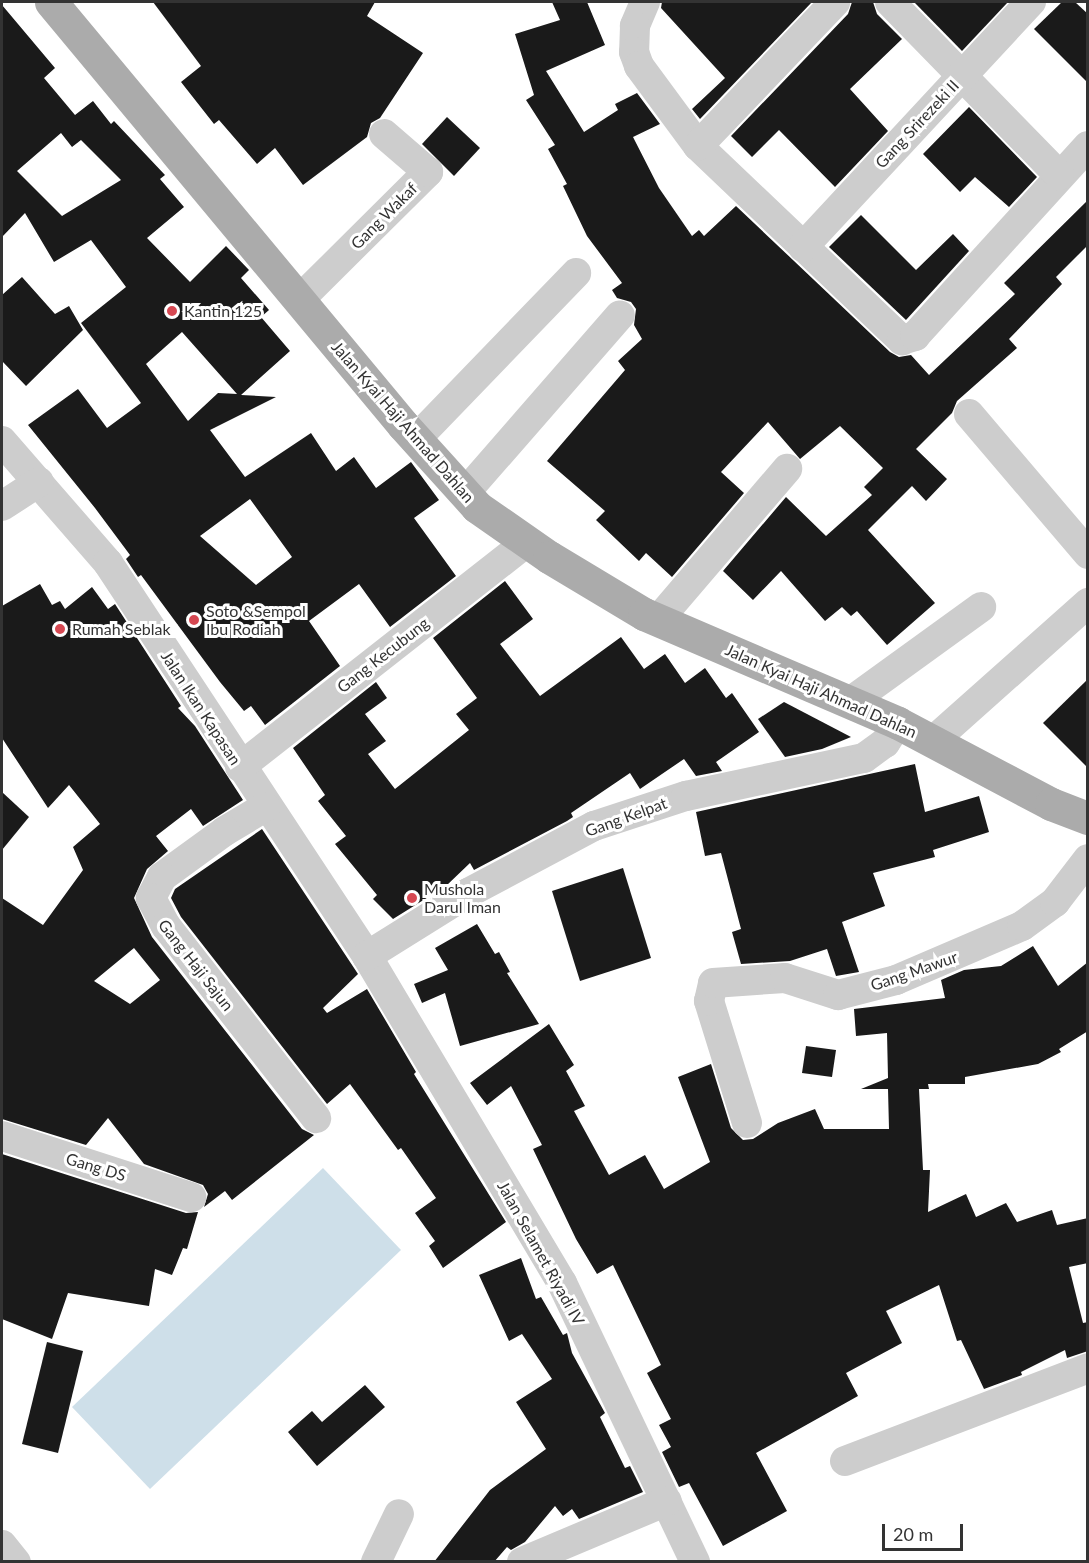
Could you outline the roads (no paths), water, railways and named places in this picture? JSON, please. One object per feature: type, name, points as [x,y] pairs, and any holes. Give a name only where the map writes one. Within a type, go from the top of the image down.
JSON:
[{"type":"main road","name":"Jalan Kyai Haji Ahmad Dahlan","points":[[51,2],[416,440],[464,494],[526,543],[658,620],[898,723],[1051,804],[1088,818]]},
{"type":"street","points":[[645,2],[635,26],[634,52],[639,66],[698,146],[902,340],[910,339],[1088,146]]},
{"type":"street","points":[[698,146],[835,2]]},
{"type":"street","points":[[890,2],[1059,175]]},
{"type":"street","name":"Gang Srirezeki II","points":[[803,247],[1031,2]]},
{"type":"street","name":"Gang Wakaf","points":[[299,300],[428,172],[384,134]]},
{"type":"street","points":[[416,440],[576,273]]},
{"type":"street","points":[[464,494],[620,315]]},
{"type":"street","points":[[969,414],[1088,554]]},
{"type":"street","name":"Jalan Ikan Kapasan","points":[[2,441],[108,563],[265,807],[367,956]]},
{"type":"street","points":[[658,620],[787,469]]},
{"type":"street","points":[[2,506],[39,482]]},
{"type":"street","name":"Gang Kecubung","points":[[240,767],[526,543]]},
{"type":"street","points":[[933,741],[1088,603]]},
{"type":"street","points":[[850,702],[981,608]]},
{"type":"street","name":"Gang Kelpat","points":[[367,956],[468,893],[594,826],[686,796],[864,758],[885,743],[898,723]]},
{"type":"street","name":"Gang Haji Sajun","points":[[265,807],[225,831],[162,877],[151,898],[166,926],[316,1118]]},
{"type":"street","name":"Gang Mawur","points":[[747,1123],[709,1001],[712,982],[785,978],[838,995],[896,980],[1022,926],[1055,902],[1088,859]]},
{"type":"street","name":"Jalan Selamet Riyadi IV","points":[[367,956],[562,1283],[694,1562]]},
{"type":"street","name":"Gang DS","points":[[2,1136],[191,1197]]},
{"type":"street","points":[[845,1461],[1088,1368]]},
{"type":"street","points":[[522,1562],[667,1501]]},
{"type":"street","points":[[376,1562],[399,1514]]},
{"type":"street","points":[[2,1545],[16,1562]]},
{"type":"place","name":"Kantin 125","points":[[172,311]]},
{"type":"place","name":"Soto &Sempol Ibu Rodiah","points":[[194,620]]},
{"type":"place","name":"Rumah Seblak","points":[[60,629]]},
{"type":"place","name":"Mushola Darul Iman","points":[[412,898]]}]
